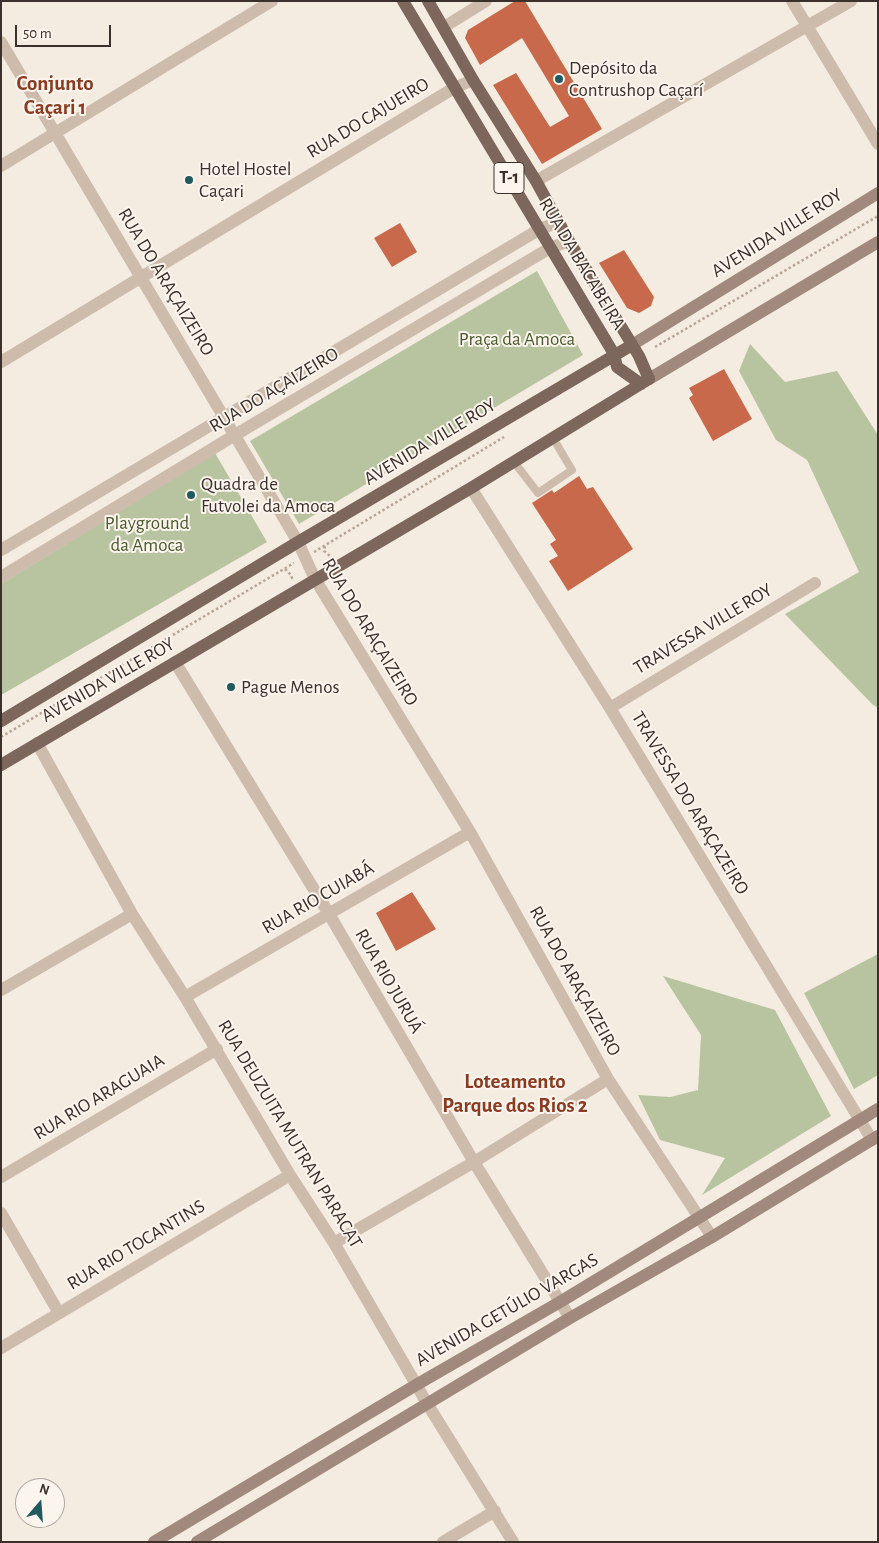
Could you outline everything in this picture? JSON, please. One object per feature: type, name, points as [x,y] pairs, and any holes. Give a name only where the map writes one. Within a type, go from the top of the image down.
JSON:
[{"type":"main road","name":"RUA DA BACABEIRA","points":[[403,1],[614,354],[618,367],[645,382]]},
{"type":"main road","name":"RUA DA BACABEIRA","points":[[428,1],[473,80],[536,180],[569,241],[639,356],[645,382]]},
{"type":"main road","name":"AVENIDA VILLE ROY","points":[[1,721],[298,542],[632,345],[878,193]]},
{"type":"main road","name":"AVENIDA VILLE ROY","points":[[1,765],[471,488],[878,242]]},
{"type":"main road","name":"AVENIDA GETÚLIO VARGAS","points":[[154,1542],[416,1385],[560,1302],[878,1109]]},
{"type":"main road","name":"AVENIDA GETÚLIO VARGAS","points":[[197,1542],[570,1318],[712,1237],[875,1138]]},
{"type":"main road","points":[[210,1509],[222,1527]]},
{"type":"street","points":[[1,166],[272,1]]},
{"type":"street","points":[[444,27],[486,1]]},
{"type":"street","points":[[792,1],[878,144]]},
{"type":"street","points":[[536,180],[851,1]]},
{"type":"street","name":"RUA DO ARAÇAIZEIRO","points":[[1,42],[298,542],[314,579],[470,832],[608,1079],[712,1237]]},
{"type":"street","name":"RUA DO CAJUEIRO","points":[[1,362],[454,88],[473,80]]},
{"type":"street","name":"RUA DO AÇAIZEIRO","points":[[1,550],[540,229],[559,222]]},
{"type":"street","name":"RUA DO AÇAIZEIRO","points":[[1,577],[235,435],[550,248],[569,241]]},
{"type":"street","name":"TRAVESSA DO ARAÇAZEIRO","points":[[471,488],[610,708],[860,1120],[875,1138]]},
{"type":"street","name":"TRAVESSA VILLE ROY","points":[[610,708],[815,583]]},
{"type":"street","name":"RUA RIO JURUÁ","points":[[176,662],[329,914],[474,1162],[570,1318]]},
{"type":"street","name":"RUA DEUZUITA MUTRAN PARACAT","points":[[37,743],[132,914],[185,996],[290,1175],[334,1242],[428,1405],[513,1542]]},
{"type":"street","name":"RUA RIO CUIABÁ","points":[[185,996],[470,832]]},
{"type":"street","points":[[1,990],[132,914]]},
{"type":"street","name":"RUA RIO ARAGUAIA","points":[[1,1177],[217,1049]]},
{"type":"street","points":[[334,1242],[474,1162],[608,1079]]},
{"type":"street","name":"RUA RIO TOCANTINS","points":[[1,1348],[290,1175]]},
{"type":"street","points":[[1,1213],[59,1313]]},
{"type":"street","points":[[443,1542],[495,1511]]},
{"type":"lane","points":[[514,462],[538,493],[572,470],[553,438]]},
{"type":"path","points":[[639,356],[878,216]]},
{"type":"path","points":[[1,737],[325,546],[509,434]]},
{"type":"path","points":[[325,546],[324,551],[326,554],[334,558]]},
{"type":"path","points":[[285,569],[291,575],[292,584]]},
{"type":"green space","name":"Praça da Amoca","points":[[537,271],[583,355],[299,524],[250,441]]},
{"type":"green space","points":[[750,344],[785,382],[837,371],[878,435],[878,708],[785,614],[859,572],[807,460],[776,440],[739,371]]},
{"type":"green space","name":"Playground da Amoca","points":[[215,453],[267,542],[1,695],[1,584]]},
{"type":"green space","points":[[878,954],[878,1075],[854,1089],[804,993]]},
{"type":"green space","points":[[663,976],[775,1010],[831,1116],[702,1195],[725,1158],[660,1140],[638,1095],[670,1097],[698,1090],[701,1035]]},
{"type":"building","name":"Depósito da Contrushop Caçarí","points":[[515,1],[525,1],[602,129],[542,164],[493,85],[516,73],[550,127],[569,116],[522,38],[480,65],[465,38],[468,30]]},
{"type":"building","points":[[400,223],[417,252],[392,267],[374,238]]},
{"type":"building","points":[[624,250],[654,297],[651,306],[639,313],[627,308],[599,263]]},
{"type":"building","points":[[724,369],[752,419],[713,441],[689,398],[693,395],[689,388]]},
{"type":"building","points":[[579,476],[587,489],[593,487],[633,549],[568,591],[549,561],[558,556],[550,544],[556,540],[532,503],[552,490],[554,493]]},
{"type":"building","points":[[412,892],[436,929],[396,951],[376,913]]},
{"type":"place","name":"Depósito da Contrushop Caçarí","points":[[559,79]]},
{"type":"place","name":"Hotel Hostel Caçari","points":[[189,180]]},
{"type":"place","name":"Quadra de Futvolei da Amoca","points":[[191,495]]},
{"type":"place","name":"Pague Menos","points":[[231,687]]},
{"type":"district","name":"Conjunto Caçari 1","points":[[55,96]]},
{"type":"district","name":"Loteamento Parque dos Rios 2","points":[[515,1094]]}]
